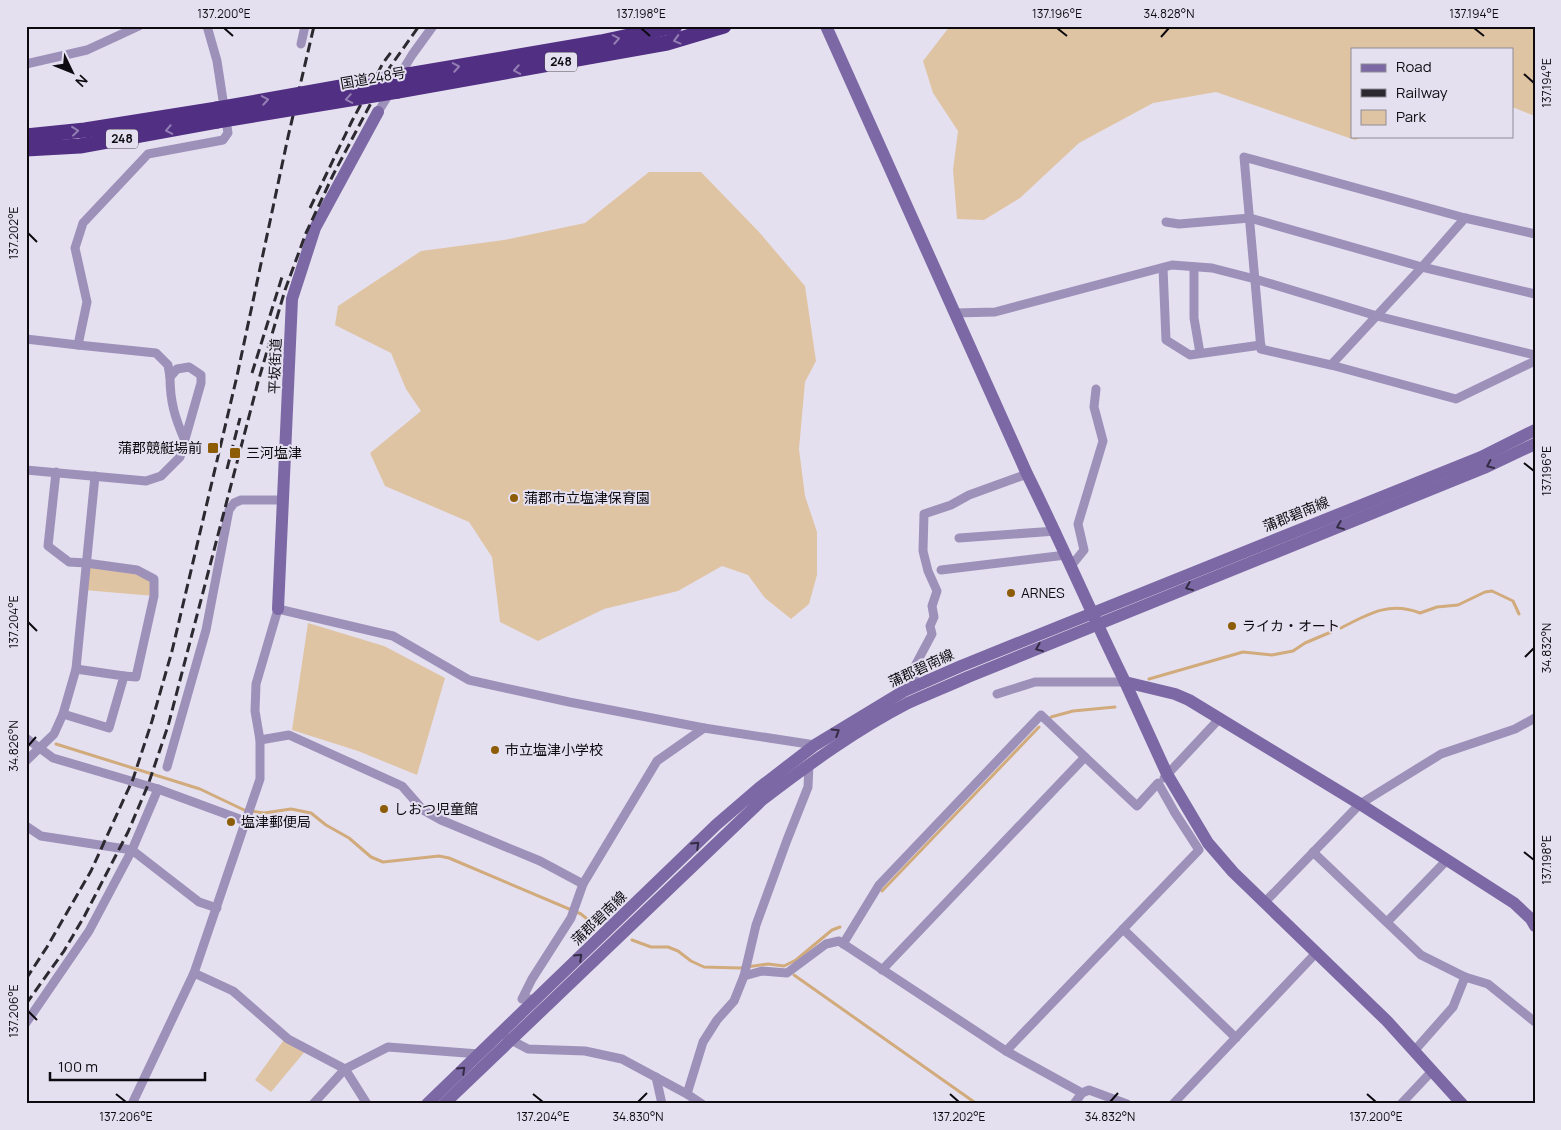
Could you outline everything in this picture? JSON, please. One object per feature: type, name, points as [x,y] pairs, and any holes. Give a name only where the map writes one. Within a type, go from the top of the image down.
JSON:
[{"type":"highway","name":"国道248号","points":[[26,149],[80,146],[408,75],[601,42],[675,26]]},
{"type":"highway","name":"国道248号","points":[[26,136],[217,115],[398,91],[667,43],[724,26]]},
{"type":"main road","points":[[826,26],[1027,474],[1056,531],[1091,612],[1125,682],[1163,779],[1208,843],[1233,872],[1317,952],[1415,1050],[1462,1104]]},
{"type":"main road","name":"平坂街道","points":[[278,609],[292,299],[315,228],[378,112]]},
{"type":"main road","name":"蒲郡碧南線","points":[[427,1104],[479,1054],[506,1037],[536,999],[716,826],[759,788],[815,745],[855,720],[913,688],[1091,612],[1481,456],[1535,430]]},
{"type":"main road","name":"蒲郡碧南線","points":[[444,1104],[506,1037],[762,800],[809,764],[862,729],[909,703],[968,677],[1484,468],[1535,444]]},
{"type":"main road","points":[[1125,682],[1175,694],[1220,718],[1360,804],[1514,903],[1531,919],[1535,926]]},
{"type":"street","points":[[26,64],[88,50],[139,26]]},
{"type":"street","points":[[78,345],[87,302],[75,248],[84,224],[148,154],[223,140],[228,133],[217,61],[207,26]]},
{"type":"street","points":[[301,44],[305,26]]},
{"type":"street","name":"平坂街道","points":[[378,112],[412,55],[433,26]]},
{"type":"street","points":[[1534,233],[1465,218],[1244,158],[1261,349],[1331,365],[1456,399],[1535,361]]},
{"type":"street","points":[[1166,222],[1179,224],[1250,218],[1422,267],[1535,294]]},
{"type":"street","points":[[1331,365],[1465,218]]},
{"type":"street","points":[[955,313],[995,312],[1172,265],[1212,268],[1377,316],[1535,356]]},
{"type":"street","points":[[1194,267],[1194,318],[1200,353]]},
{"type":"street","points":[[1163,268],[1166,340],[1190,355],[1261,346]]},
{"type":"street","points":[[26,339],[156,353],[168,365],[174,418],[185,441]]},
{"type":"street","points":[[26,470],[146,481],[161,476],[180,457],[201,383],[201,375],[189,367],[177,369],[170,377]]},
{"type":"street","points":[[942,570],[1068,560],[1084,550],[1078,524],[1103,441],[1094,406],[1096,389]]},
{"type":"street","points":[[56,472],[48,546],[69,562],[137,570],[154,578],[154,596],[136,677],[76,669]]},
{"type":"street","points":[[913,688],[916,664],[932,634],[930,626],[934,617],[932,606],[937,591],[928,571],[923,551],[924,514],[1027,474]]},
{"type":"street","points":[[26,761],[54,734],[64,714],[76,669],[95,476]]},
{"type":"street","points":[[167,767],[206,630],[229,510],[234,503],[241,500],[284,500]]},
{"type":"street","points":[[959,538],[1056,531]]},
{"type":"street","points":[[278,609],[393,636],[469,680],[569,702],[704,728],[815,745]]},
{"type":"street","name":"平坂街道","points":[[132,1104],[194,973],[260,779],[260,740],[255,712],[256,684],[278,609]]},
{"type":"street","points":[[64,714],[109,728],[124,676]]},
{"type":"street","points":[[997,694],[1035,682],[1125,682]]},
{"type":"street","points":[[844,944],[878,885],[1041,715],[1137,806],[1220,718]]},
{"type":"street","points":[[1265,902],[1360,804],[1441,754],[1515,729],[1535,718]]},
{"type":"street","points":[[536,999],[522,999],[532,979],[572,915],[583,884],[657,760],[704,728]]},
{"type":"street","points":[[260,740],[289,735],[298,739],[402,786],[423,810],[441,820],[540,860],[583,884]]},
{"type":"street","points":[[26,738],[53,758],[158,789],[246,818]]},
{"type":"street","points":[[882,970],[1085,757]]},
{"type":"street","points":[[687,1094],[703,1042],[717,1020],[734,1001],[745,974],[756,925],[808,787],[809,764]]},
{"type":"street","points":[[1006,1051],[1200,850],[1175,813],[1163,779]]},
{"type":"street","points":[[26,1023],[89,931],[132,850],[158,789]]},
{"type":"street","points":[[26,826],[40,836],[132,850],[199,902],[217,908]]},
{"type":"street","points":[[1313,852],[1421,955],[1465,977],[1488,984],[1535,1022]]},
{"type":"street","points":[[1387,922],[1447,860]]},
{"type":"street","points":[[1123,929],[1236,1038]]},
{"type":"street","points":[[745,974],[762,971],[787,973],[826,944],[840,942],[1006,1051],[1082,1093]]},
{"type":"street","points":[[1173,1104],[1317,952]]},
{"type":"street","points":[[194,973],[232,991],[288,1039],[345,1069],[367,1104]]},
{"type":"street","points":[[1415,1050],[1453,1008],[1465,977]]},
{"type":"street","points":[[506,1037],[528,1049],[585,1051],[622,1059],[702,1104]]},
{"type":"street","points":[[314,1104],[345,1069],[388,1048],[479,1054]]},
{"type":"street","points":[[1401,1104],[1433,1070]]},
{"type":"street","points":[[656,1077],[662,1104]]},
{"type":"street","points":[[1074,1104],[1082,1093],[1089,1090],[1127,1104]]},
{"type":"green space","points":[[950,26],[1535,26],[1535,116],[1514,108],[1514,48],[1351,48],[1351,138],[1360,138],[1355,140],[1216,92],[1153,103],[1079,143],[1020,198],[984,220],[957,219],[953,170],[958,131],[933,93],[923,61]]},
{"type":"green space","points":[[649,172],[701,172],[759,232],[805,286],[816,361],[805,382],[799,449],[805,496],[817,532],[817,575],[809,604],[791,619],[765,598],[748,575],[722,566],[678,591],[604,609],[538,641],[500,622],[492,557],[469,522],[385,486],[370,453],[421,411],[406,389],[391,353],[335,325],[338,306],[421,251],[504,240],[585,223]]},
{"type":"green space","points":[[86,563],[137,570],[154,579],[154,596],[84,590]]},
{"type":"green space","points":[[308,623],[384,646],[445,678],[417,775],[358,751],[292,730]]},
{"type":"green space","points":[[286,1037],[307,1049],[271,1092],[255,1080]]},
{"type":"waterway","points":[[1341,628],[1379,611],[1398,608],[1420,613],[1437,607],[1458,605],[1485,592],[1492,591],[1513,601],[1519,614]]},
{"type":"waterway","points":[[1149,679],[1243,652],[1272,655],[1293,651],[1305,643],[1331,632]]},
{"type":"waterway","points":[[1051,717],[1073,711],[1115,707]]},
{"type":"waterway","points":[[882,891],[1039,727]]},
{"type":"waterway","points":[[56,744],[200,789],[244,810],[264,813],[291,809],[311,813],[326,825],[349,838],[371,857],[383,862],[439,856],[449,858],[581,914],[596,926]]},
{"type":"waterway","points":[[632,940],[651,947],[668,947],[704,967],[740,968],[768,964],[784,966],[796,960],[832,930],[840,927]]},
{"type":"waterway","points":[[794,975],[977,1104]]},
{"type":"railway","points":[[26,979],[91,871],[133,779],[152,721],[172,651],[237,376],[288,137],[314,26]]},
{"type":"railway","points":[[26,1004],[64,951],[85,915],[128,832],[148,785],[168,726],[258,382],[285,290],[306,233],[333,175],[390,67],[419,26]]},
{"type":"railway","points":[[310,208],[352,121],[383,63],[392,51]]},
{"type":"railway","points":[[252,373],[282,277]]},
{"type":"railway","points":[[227,469],[240,418]]},
{"type":"place","name":"蒲郡競艇場前","points":[[213,448]]},
{"type":"place","name":"三河塩津","points":[[235,453]]},
{"type":"place","name":"蒲郡市立塩津保育園","points":[[514,498]]},
{"type":"place","name":"ARNES","points":[[1011,593]]},
{"type":"place","name":"ライカ・オート","points":[[1232,626]]},
{"type":"place","name":"市立塩津小学校","points":[[495,750]]},
{"type":"place","name":"しおつ児童館","points":[[384,809]]},
{"type":"place","name":"塩津郵便局","points":[[231,822]]}]
